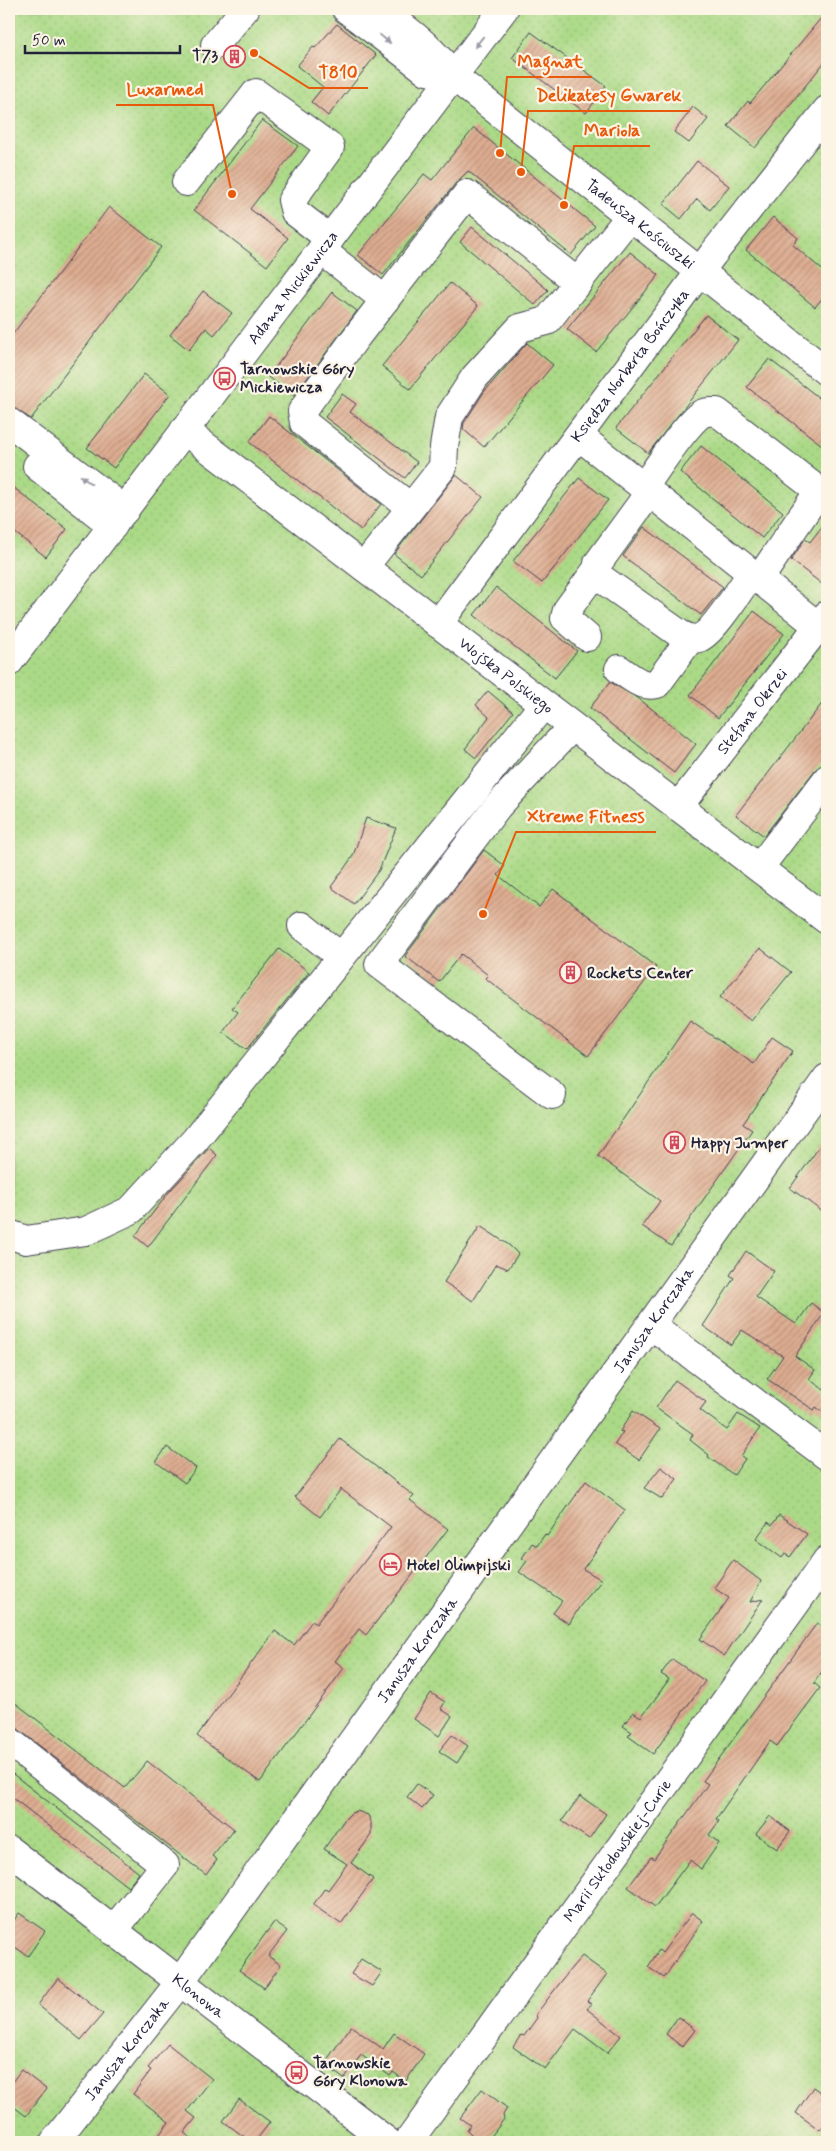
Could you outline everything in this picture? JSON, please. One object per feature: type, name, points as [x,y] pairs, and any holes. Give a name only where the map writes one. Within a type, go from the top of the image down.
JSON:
[{"type":"street","points":[[215,45],[245,9]]},
{"type":"street","name":"Tadeusza Kościuszki","points":[[346,9],[427,71],[453,76]]},
{"type":"street","name":"Tadeusza Kościuszki","points":[[380,9],[420,39],[440,57],[453,76],[827,372]]},
{"type":"street","name":"Adama Mickiewicza","points":[[9,662],[504,9]]},
{"type":"street","points":[[186,182],[256,93],[330,147],[292,200],[295,212],[325,244],[385,300]]},
{"type":"street","name":"Księdza Norberta Bończyka","points":[[438,624],[701,272],[827,110]]},
{"type":"street","points":[[410,507],[304,423],[302,412],[385,300],[467,194],[578,282]]},
{"type":"street","points":[[364,567],[443,467],[449,417],[475,377],[520,328],[547,321],[630,216]]},
{"type":"street","points":[[587,637],[565,618],[567,610],[692,423],[703,413],[717,412],[819,491],[754,578],[711,628],[698,639],[690,639],[670,628],[602,579],[597,574],[596,569]]},
{"type":"street","points":[[9,422],[119,518]]},
{"type":"street","name":"Wojska Polskiego","points":[[184,430],[827,920]]},
{"type":"street","points":[[579,436],[754,578],[823,621]]},
{"type":"street","points":[[9,444],[119,518]]},
{"type":"street","name":"Stefana Okrzei","points":[[678,807],[823,621]]},
{"type":"street","points":[[619,669],[643,684],[650,686],[657,684],[690,639]]},
{"type":"street","points":[[9,1234],[26,1240],[86,1231],[131,1210],[195,1140],[543,705]]},
{"type":"street","points":[[552,1095],[379,964],[497,808],[572,727]]},
{"type":"street","points":[[758,868],[827,778]]},
{"type":"street","points":[[302,926],[341,957]]},
{"type":"street","name":"Janusza Korczaka","points":[[54,2142],[180,1982],[827,1078]]},
{"type":"street","points":[[651,1325],[827,1456]]},
{"type":"street","name":"Marii Skłodowskiej-Curie","points":[[408,2142],[827,1560]]},
{"type":"street","points":[[9,1741],[165,1864],[113,1932]]},
{"type":"street","name":"Klonowa","points":[[9,1850],[388,2142]]},
{"type":"green space","points":[[9,9],[827,9],[827,2142],[9,2142]]},
{"type":"building","points":[[827,11],[827,59],[755,148],[728,126],[748,101],[750,103]]},
{"type":"building","points":[[337,24],[376,55],[328,116],[311,102],[323,87],[297,66],[313,47],[315,48]]},
{"type":"building","points":[[531,32],[606,86],[586,113],[512,58]]},
{"type":"building","points":[[693,107],[708,119],[689,143],[674,132]]},
{"type":"building","points":[[262,120],[298,146],[250,209],[288,238],[267,266],[194,210]]},
{"type":"building","points":[[474,128],[595,226],[571,255],[468,171],[455,184],[383,275],[358,255],[424,174],[432,180]]},
{"type":"building","points":[[697,161],[729,186],[710,210],[697,199],[681,219],[663,204]]},
{"type":"building","points":[[109,207],[161,247],[31,419],[9,405],[9,339]]},
{"type":"building","points":[[773,217],[798,238],[793,245],[827,274],[827,293],[815,307],[746,250]]},
{"type":"building","points":[[472,227],[548,290],[535,305],[460,242]]},
{"type":"building","points":[[630,252],[659,275],[596,352],[567,329]]},
{"type":"building","points":[[450,283],[478,306],[410,389],[382,366]]},
{"type":"building","points":[[203,291],[232,313],[214,335],[206,328],[189,350],[170,335]]},
{"type":"building","points":[[332,292],[357,311],[294,396],[268,377]]},
{"type":"building","points":[[706,315],[738,340],[648,453],[616,428]]},
{"type":"building","points":[[527,343],[553,365],[484,447],[463,429],[464,423],[484,392]]},
{"type":"building","points":[[769,359],[827,404],[827,449],[747,387]]},
{"type":"building","points":[[144,374],[170,394],[114,468],[87,448]]},
{"type":"building","points":[[342,394],[356,404],[350,412],[417,462],[405,478],[325,417]]},
{"type":"building","points":[[269,416],[381,504],[361,530],[249,442]]},
{"type":"building","points":[[701,446],[783,512],[762,538],[680,472]]},
{"type":"building","points":[[456,475],[483,497],[421,575],[394,554]]},
{"type":"building","points":[[579,478],[608,500],[542,583],[513,561]]},
{"type":"building","points":[[9,484],[67,529],[46,557],[9,528]]},
{"type":"building","points":[[827,520],[827,588],[791,560],[805,539],[810,542]]},
{"type":"building","points":[[644,527],[723,587],[701,615],[623,556]]},
{"type":"building","points":[[496,587],[577,651],[555,678],[474,615]]},
{"type":"building","points":[[754,611],[784,634],[718,718],[690,695]]},
{"type":"building","points":[[610,682],[638,698],[696,744],[674,773],[590,708]]},
{"type":"building","points":[[488,691],[513,712],[476,758],[465,749],[489,717],[476,705]]},
{"type":"building","points":[[827,697],[827,761],[815,770],[764,836],[736,815]]},
{"type":"building","points":[[366,818],[396,828],[379,870],[354,904],[331,887],[353,856]]},
{"type":"building","name":"Rockets Center","points":[[484,850],[505,866],[498,875],[539,907],[553,889],[656,967],[588,1056],[485,978],[488,975],[461,954],[439,982],[405,956]]},
{"type":"building","points":[[760,948],[791,972],[751,1021],[720,997]]},
{"type":"building","points":[[279,949],[309,972],[247,1049],[223,1032],[238,1012],[232,1008]]},
{"type":"building","name":"Happy Jumper","points":[[690,1021],[754,1064],[772,1037],[793,1051],[743,1124],[752,1130],[671,1246],[642,1226],[660,1201],[598,1156]]},
{"type":"building","points":[[827,1136],[827,1215],[790,1188]]},
{"type":"building","points":[[209,1148],[217,1155],[148,1247],[135,1236],[169,1192]]},
{"type":"building","points":[[480,1226],[509,1245],[518,1254],[508,1269],[496,1264],[473,1301],[444,1282]]},
{"type":"building","points":[[746,1251],[774,1271],[756,1297],[796,1324],[811,1303],[824,1313],[795,1356],[815,1370],[809,1379],[827,1392],[827,1415],[816,1407],[814,1410],[767,1379],[783,1356],[742,1330],[731,1345],[703,1326],[734,1278],[730,1275]]},
{"type":"building","points":[[675,1380],[706,1402],[700,1410],[727,1430],[738,1414],[760,1428],[741,1456],[745,1459],[734,1475],[708,1457],[709,1455],[690,1440],[693,1434],[656,1408]]},
{"type":"building","points":[[633,1411],[660,1429],[639,1460],[615,1444],[623,1432],[620,1431]]},
{"type":"building","points":[[340,1439],[414,1496],[410,1500],[448,1529],[366,1635],[359,1629],[335,1661],[344,1668],[260,1782],[197,1736],[275,1631],[294,1645],[312,1621],[316,1624],[391,1527],[341,1489],[320,1517],[295,1497]]},
{"type":"building","points":[[167,1447],[196,1468],[185,1483],[156,1462]]},
{"type":"building","points":[[661,1467],[677,1479],[662,1499],[644,1488]]},
{"type":"building","points":[[586,1481],[625,1510],[583,1569],[602,1580],[580,1606],[569,1624],[553,1613],[562,1601],[519,1572],[527,1561],[522,1558],[532,1543],[537,1546],[545,1534],[547,1536]]},
{"type":"building","points":[[779,1515],[807,1534],[790,1557],[785,1554],[782,1558],[756,1539],[768,1522],[772,1525]]},
{"type":"building","points":[[733,1560],[761,1581],[750,1602],[763,1599],[724,1656],[700,1639],[729,1598],[714,1588]]},
{"type":"building","points":[[817,1623],[827,1630],[827,1664],[814,1683],[820,1688],[777,1746],[770,1741],[716,1819],[719,1821],[709,1835],[719,1843],[701,1869],[690,1860],[655,1907],[628,1887],[651,1857],[654,1859],[708,1784],[703,1781]]},
{"type":"building","points":[[672,1659],[705,1681],[653,1754],[628,1736],[632,1732],[623,1726],[633,1712],[641,1717],[655,1699],[669,1679],[661,1674]]},
{"type":"building","points":[[431,1693],[445,1702],[441,1709],[452,1716],[439,1736],[414,1719]]},
{"type":"building","points":[[9,1698],[125,1788],[147,1761],[234,1829],[212,1856],[217,1860],[206,1875],[9,1722]]},
{"type":"building","points":[[452,1735],[468,1746],[457,1763],[439,1751]]},
{"type":"building","points":[[9,1771],[139,1873],[128,1887],[9,1795]]},
{"type":"building","points":[[417,1784],[433,1795],[422,1809],[407,1797]]},
{"type":"building","points":[[580,1796],[606,1814],[589,1839],[562,1821]]},
{"type":"building","points":[[357,1811],[368,1815],[371,1822],[371,1835],[351,1863],[373,1879],[341,1924],[313,1905],[325,1888],[328,1890],[347,1864],[324,1849],[344,1820],[351,1813]]},
{"type":"building","points":[[770,1816],[790,1831],[777,1849],[756,1834]]},
{"type":"building","points":[[19,1913],[45,1931],[28,1956],[9,1943],[9,1928]]},
{"type":"building","points":[[692,1913],[703,1921],[664,1978],[648,1967],[659,1950],[662,1953]]},
{"type":"building","points":[[274,1922],[287,1931],[268,1956],[281,1965],[264,1988],[239,1970]]},
{"type":"building","points":[[582,1956],[607,1974],[587,2001],[591,2004],[587,2009],[621,2036],[607,2053],[575,2029],[545,2069],[513,2047],[521,2035],[524,2036],[537,2018],[536,2014]]},
{"type":"building","points":[[361,1959],[382,1972],[372,1986],[351,1974]]},
{"type":"building","points":[[58,1978],[103,2014],[81,2040],[38,2005]]},
{"type":"building","points":[[678,2017],[695,2030],[682,2047],[666,2034]]},
{"type":"building","points":[[351,2026],[383,2049],[394,2033],[424,2054],[406,2081],[393,2072],[390,2076],[361,2055],[344,2079],[324,2064]]},
{"type":"building","points":[[168,2044],[212,2079],[187,2111],[196,2118],[184,2133],[197,2142],[154,2142],[169,2122],[133,2094],[151,2070],[148,2068]]},
{"type":"building","points":[[21,2070],[46,2089],[26,2116],[9,2103],[9,2086]]},
{"type":"building","points":[[813,2087],[827,2097],[827,2120],[820,2130],[796,2113]]},
{"type":"building","points":[[482,2089],[507,2108],[503,2115],[504,2119],[487,2142],[479,2142],[467,2130],[470,2125],[460,2118]]},
{"type":"building","points":[[239,2099],[270,2122],[255,2142],[251,2142],[223,2121]]},
{"type":"place","name":"T810","points":[[254,53]]},
{"type":"place","name":"T73","points":[[234,56]]},
{"type":"place","name":"Magnat","points":[[500,153]]},
{"type":"place","name":"Delikatesy Gwarek","points":[[521,172]]},
{"type":"place","name":"Luxarmed","points":[[232,194]]},
{"type":"place","name":"Mariola","points":[[564,205]]},
{"type":"place","name":"Tarnowskie Góry Mickiewicza","points":[[224,378]]},
{"type":"place","name":"Xtreme Fitness","points":[[483,914]]},
{"type":"place","name":"Rockets Center","points":[[571,973]]},
{"type":"place","name":"Happy Jumper","points":[[675,1143]]},
{"type":"place","name":"Hotel Olimpijski","points":[[391,1565]]},
{"type":"place","name":"Tarnowskie Góry Klonowa","points":[[297,2072]]}]
